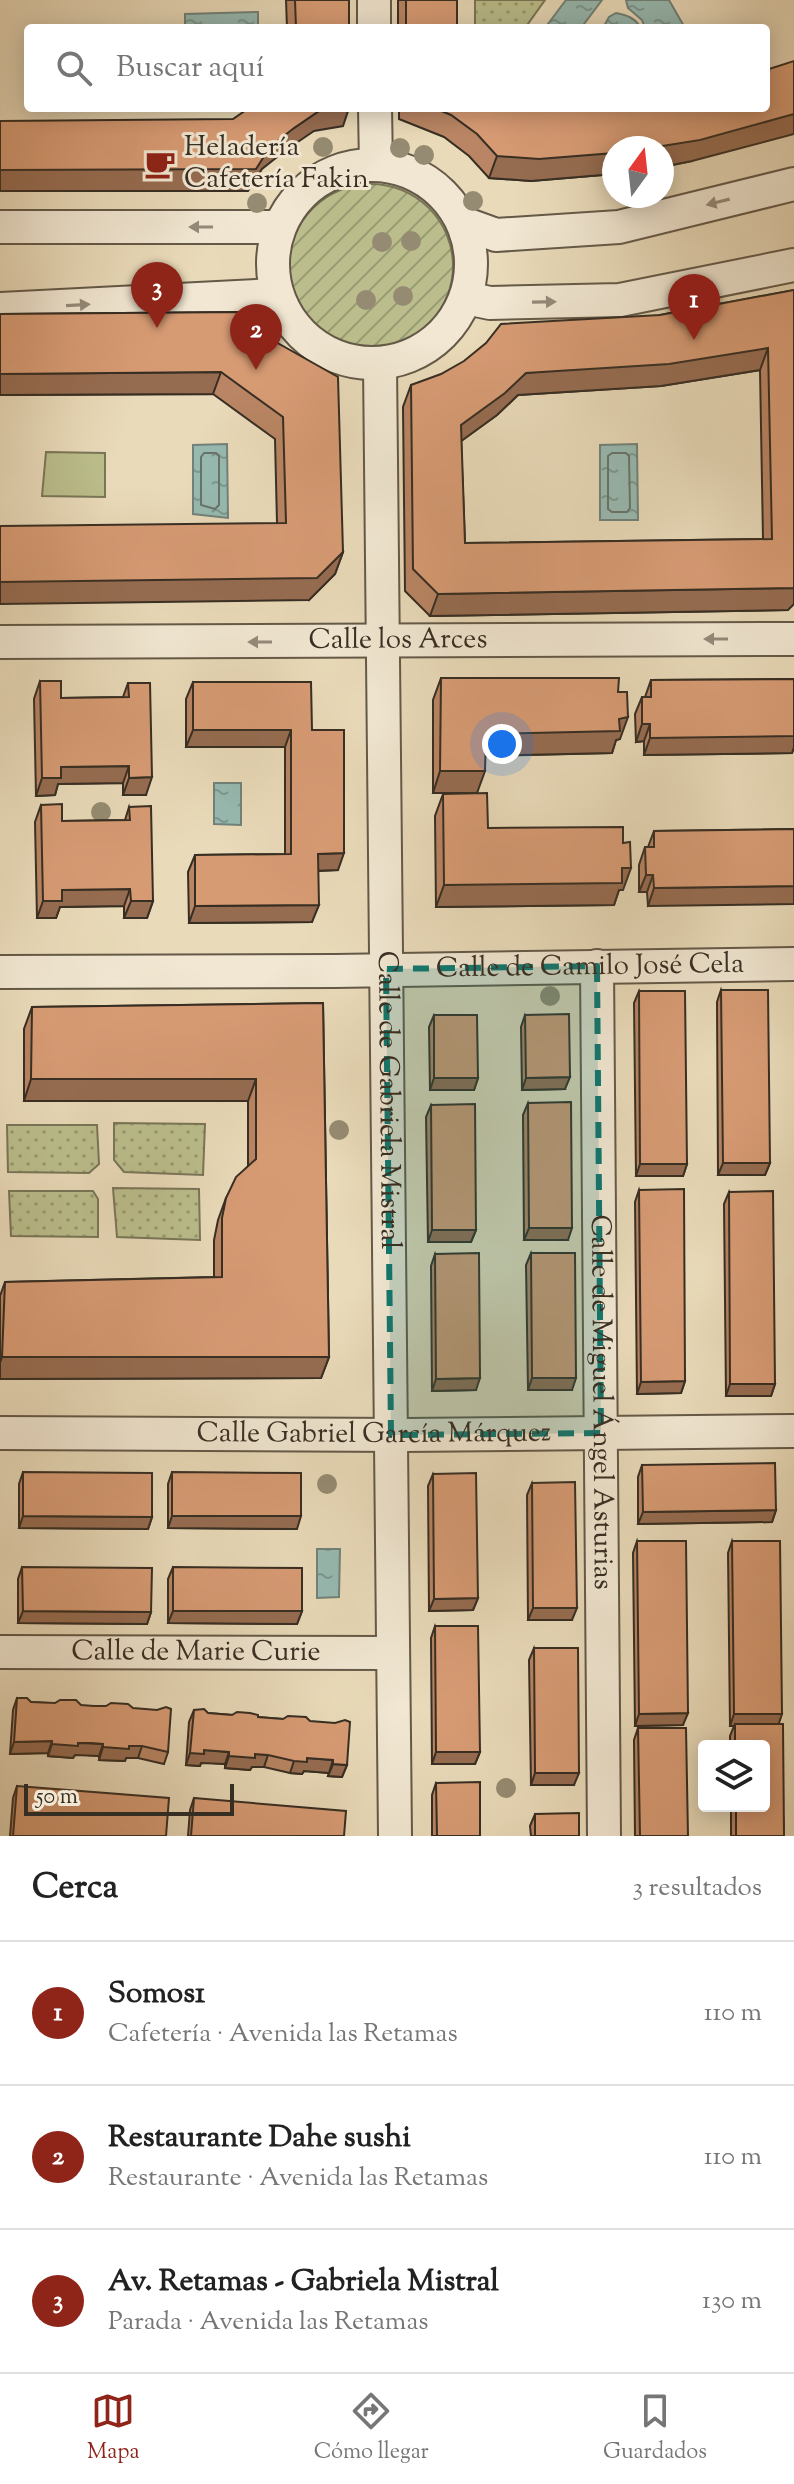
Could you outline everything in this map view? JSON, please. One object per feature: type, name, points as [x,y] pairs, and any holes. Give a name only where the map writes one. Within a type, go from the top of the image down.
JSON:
[{"type":"street","points":[[374,0],[374,24]]},
{"type":"street","points":[[375,112],[376,165]]},
{"type":"street","points":[[376,165],[403,170],[427,182],[448,200],[463,223],[472,260],[466,298],[447,331],[417,354],[380,364],[347,361],[316,348],[292,325],[276,295],[272,261],[279,227],[291,205],[308,188],[329,175],[352,167],[376,165]]},
{"type":"street","points":[[463,223],[496,235],[619,227],[794,184]]},
{"type":"street","points":[[0,227],[279,227]]},
{"type":"street","points":[[466,298],[490,303],[620,300],[794,265]]},
{"type":"street","points":[[0,309],[276,295]]},
{"type":"street","name":"Calle de Gabriela Mistral","points":[[380,364],[395,1836]]},
{"type":"street","name":"Calle los Arces","points":[[0,642],[794,639]]},
{"type":"street","name":"Calle de Camilo José Cela","points":[[0,972],[794,964]]},
{"type":"street","name":"Calle de Miguel Ángel Asturias","points":[[597,966],[604,1836]]},
{"type":"street","name":"Calle Gabriel García Márquez","points":[[0,1433],[391,1435],[794,1431]]},
{"type":"street","name":"Calle de Marie Curie","points":[[0,1652],[393,1653]]},
{"type":"highlighted area","points":[[597,966],[601,1433],[391,1435],[386,969]]},
{"type":"green space","points":[[475,0],[545,0],[528,24],[475,24]]},
{"type":"green space","points":[[371,184],[402,191],[429,208],[446,235],[453,266],[446,297],[429,324],[402,341],[371,348],[340,341],[313,324],[296,297],[289,266],[296,235],[313,208],[340,191]]},
{"type":"green space","points":[[46,452],[105,453],[105,497],[42,496]]},
{"type":"green space","points":[[114,1123],[205,1124],[203,1175],[124,1172],[114,1160]]},
{"type":"green space","points":[[7,1125],[97,1125],[99,1164],[89,1173],[8,1172]]},
{"type":"green space","points":[[113,1188],[199,1189],[200,1240],[117,1237]]},
{"type":"green space","points":[[9,1191],[93,1191],[98,1199],[98,1237],[11,1236]]},
{"type":"water","points":[[566,0],[602,0],[584,24],[548,24]]},
{"type":"water","points":[[626,0],[669,0],[683,24],[644,24],[628,8]]},
{"type":"water","points":[[258,12],[258,24],[185,24],[185,14]]},
{"type":"water","points":[[616,13],[638,24],[605,24]]},
{"type":"water","points":[[227,444],[228,518],[193,514],[193,445]]},
{"type":"water","points":[[637,444],[638,520],[600,520],[600,445]]},
{"type":"water","points":[[214,783],[241,783],[241,825],[214,824]]},
{"type":"water","points":[[317,1549],[340,1549],[339,1597],[317,1598]]},
{"type":"building","points":[[295,0],[349,0],[349,24],[296,24]]},
{"type":"building","points":[[406,0],[457,0],[457,24],[406,24]]},
{"type":"building","points":[[794,61],[794,114],[674,144],[674,136],[602,136],[602,154],[539,159],[497,156],[477,134],[444,112],[770,112],[770,69]]},
{"type":"building","points":[[243,112],[318,112],[270,147],[256,169],[0,170],[0,121],[233,119]]},
{"type":"building","points":[[794,290],[794,588],[438,594],[413,569],[411,385],[464,361],[486,343],[501,324],[660,315]],"holes":[[[768,348],[772,539],[465,543],[461,425],[505,393],[526,373],[669,364]]]},
{"type":"building","points":[[243,312],[267,337],[338,377],[343,552],[317,578],[0,582],[0,526],[286,523],[283,417],[221,372],[0,374],[0,314]]},
{"type":"building","points":[[441,678],[619,678],[618,692],[627,692],[628,717],[619,719],[620,731],[486,734],[485,771],[440,771]]},
{"type":"building","points":[[794,679],[794,736],[650,738],[650,724],[642,724],[642,697],[651,697],[651,680]]},
{"type":"building","points":[[40,681],[61,681],[61,698],[129,697],[128,683],[150,683],[152,777],[129,778],[129,766],[61,767],[61,778],[42,778]]},
{"type":"building","points":[[193,682],[311,682],[312,730],[344,730],[344,853],[318,854],[319,905],[195,906],[195,855],[291,854],[291,730],[193,730]]},
{"type":"building","points":[[487,793],[488,828],[623,827],[623,843],[630,842],[631,868],[622,868],[622,883],[444,885],[443,794]]},
{"type":"building","points":[[62,804],[62,821],[130,820],[129,807],[151,806],[153,901],[131,901],[130,889],[62,890],[62,901],[43,901],[41,805]]},
{"type":"building","points":[[794,829],[794,886],[654,888],[653,875],[646,875],[645,847],[654,847],[654,831]]},
{"type":"building","points":[[721,990],[768,990],[770,1163],[723,1163]]},
{"type":"building","points":[[639,991],[685,991],[687,1164],[640,1164]]},
{"type":"building","points":[[323,1003],[329,1357],[2,1357],[5,1282],[222,1277],[222,1218],[226,1198],[236,1177],[256,1159],[256,1079],[31,1079],[32,1007]]},
{"type":"building","points":[[569,1014],[570,1077],[526,1078],[525,1015]]},
{"type":"building","points":[[434,1015],[477,1015],[478,1078],[434,1078]]},
{"type":"building","points":[[571,1102],[572,1228],[529,1228],[528,1103]]},
{"type":"building","points":[[475,1104],[476,1230],[432,1230],[431,1105]]},
{"type":"building","points":[[684,1189],[685,1381],[641,1382],[639,1190]]},
{"type":"building","points":[[773,1191],[775,1384],[730,1384],[729,1192]]},
{"type":"building","points":[[479,1253],[480,1378],[436,1379],[435,1254]]},
{"type":"building","points":[[531,1253],[575,1253],[576,1378],[532,1378]]},
{"type":"building","points":[[775,1463],[776,1510],[643,1512],[642,1465]]},
{"type":"building","points":[[23,1472],[152,1473],[152,1517],[23,1516]]},
{"type":"building","points":[[172,1472],[301,1473],[301,1516],[172,1516]]},
{"type":"building","points":[[476,1473],[478,1598],[434,1599],[433,1474]]},
{"type":"building","points":[[575,1482],[577,1608],[533,1608],[532,1483]]},
{"type":"building","points":[[637,1541],[686,1541],[688,1713],[639,1714]]},
{"type":"building","points":[[732,1541],[780,1541],[782,1714],[734,1714]]},
{"type":"building","points":[[22,1567],[152,1568],[151,1612],[23,1611]]},
{"type":"building","points":[[173,1567],[302,1568],[302,1611],[173,1611]]},
{"type":"building","points":[[435,1626],[478,1626],[480,1752],[436,1752]]},
{"type":"building","points":[[534,1648],[578,1648],[579,1773],[535,1773]]},
{"type":"building","points":[[17,1698],[55,1703],[76,1700],[81,1705],[94,1706],[128,1704],[133,1708],[157,1710],[166,1707],[171,1709],[168,1752],[142,1746],[129,1746],[129,1749],[91,1743],[78,1743],[78,1746],[52,1744],[52,1741],[14,1742]]},
{"type":"building","points":[[204,1709],[208,1713],[250,1713],[258,1717],[283,1719],[288,1716],[306,1717],[310,1721],[335,1723],[345,1720],[350,1722],[347,1765],[333,1764],[333,1760],[307,1758],[307,1762],[294,1761],[255,1754],[255,1758],[229,1756],[229,1752],[204,1750],[204,1754],[190,1753],[194,1710]]},
{"type":"building","points":[[735,1724],[783,1724],[784,1836],[736,1836],[736,1812],[770,1812],[770,1740],[735,1740]]},
{"type":"building","points":[[638,1728],[686,1728],[688,1836],[640,1836]]},
{"type":"building","points":[[480,1782],[480,1836],[437,1836],[436,1783]]},
{"type":"building","points":[[17,1786],[169,1798],[166,1836],[13,1836]]},
{"type":"building","points":[[194,1798],[346,1811],[344,1836],[191,1836]]},
{"type":"building","points":[[579,1813],[579,1836],[535,1836],[535,1814]]},
{"type":"place","name":"Heladería Cafetería Fakin","points":[[160,164]]},
{"type":"place","name":"Av. Retamas - Gabriela Mistral","points":[[157,328]]},
{"type":"place","name":"Somos1","points":[[694,340]]},
{"type":"place","name":"Restaurante Dahe sushi","points":[[256,370]]}]
